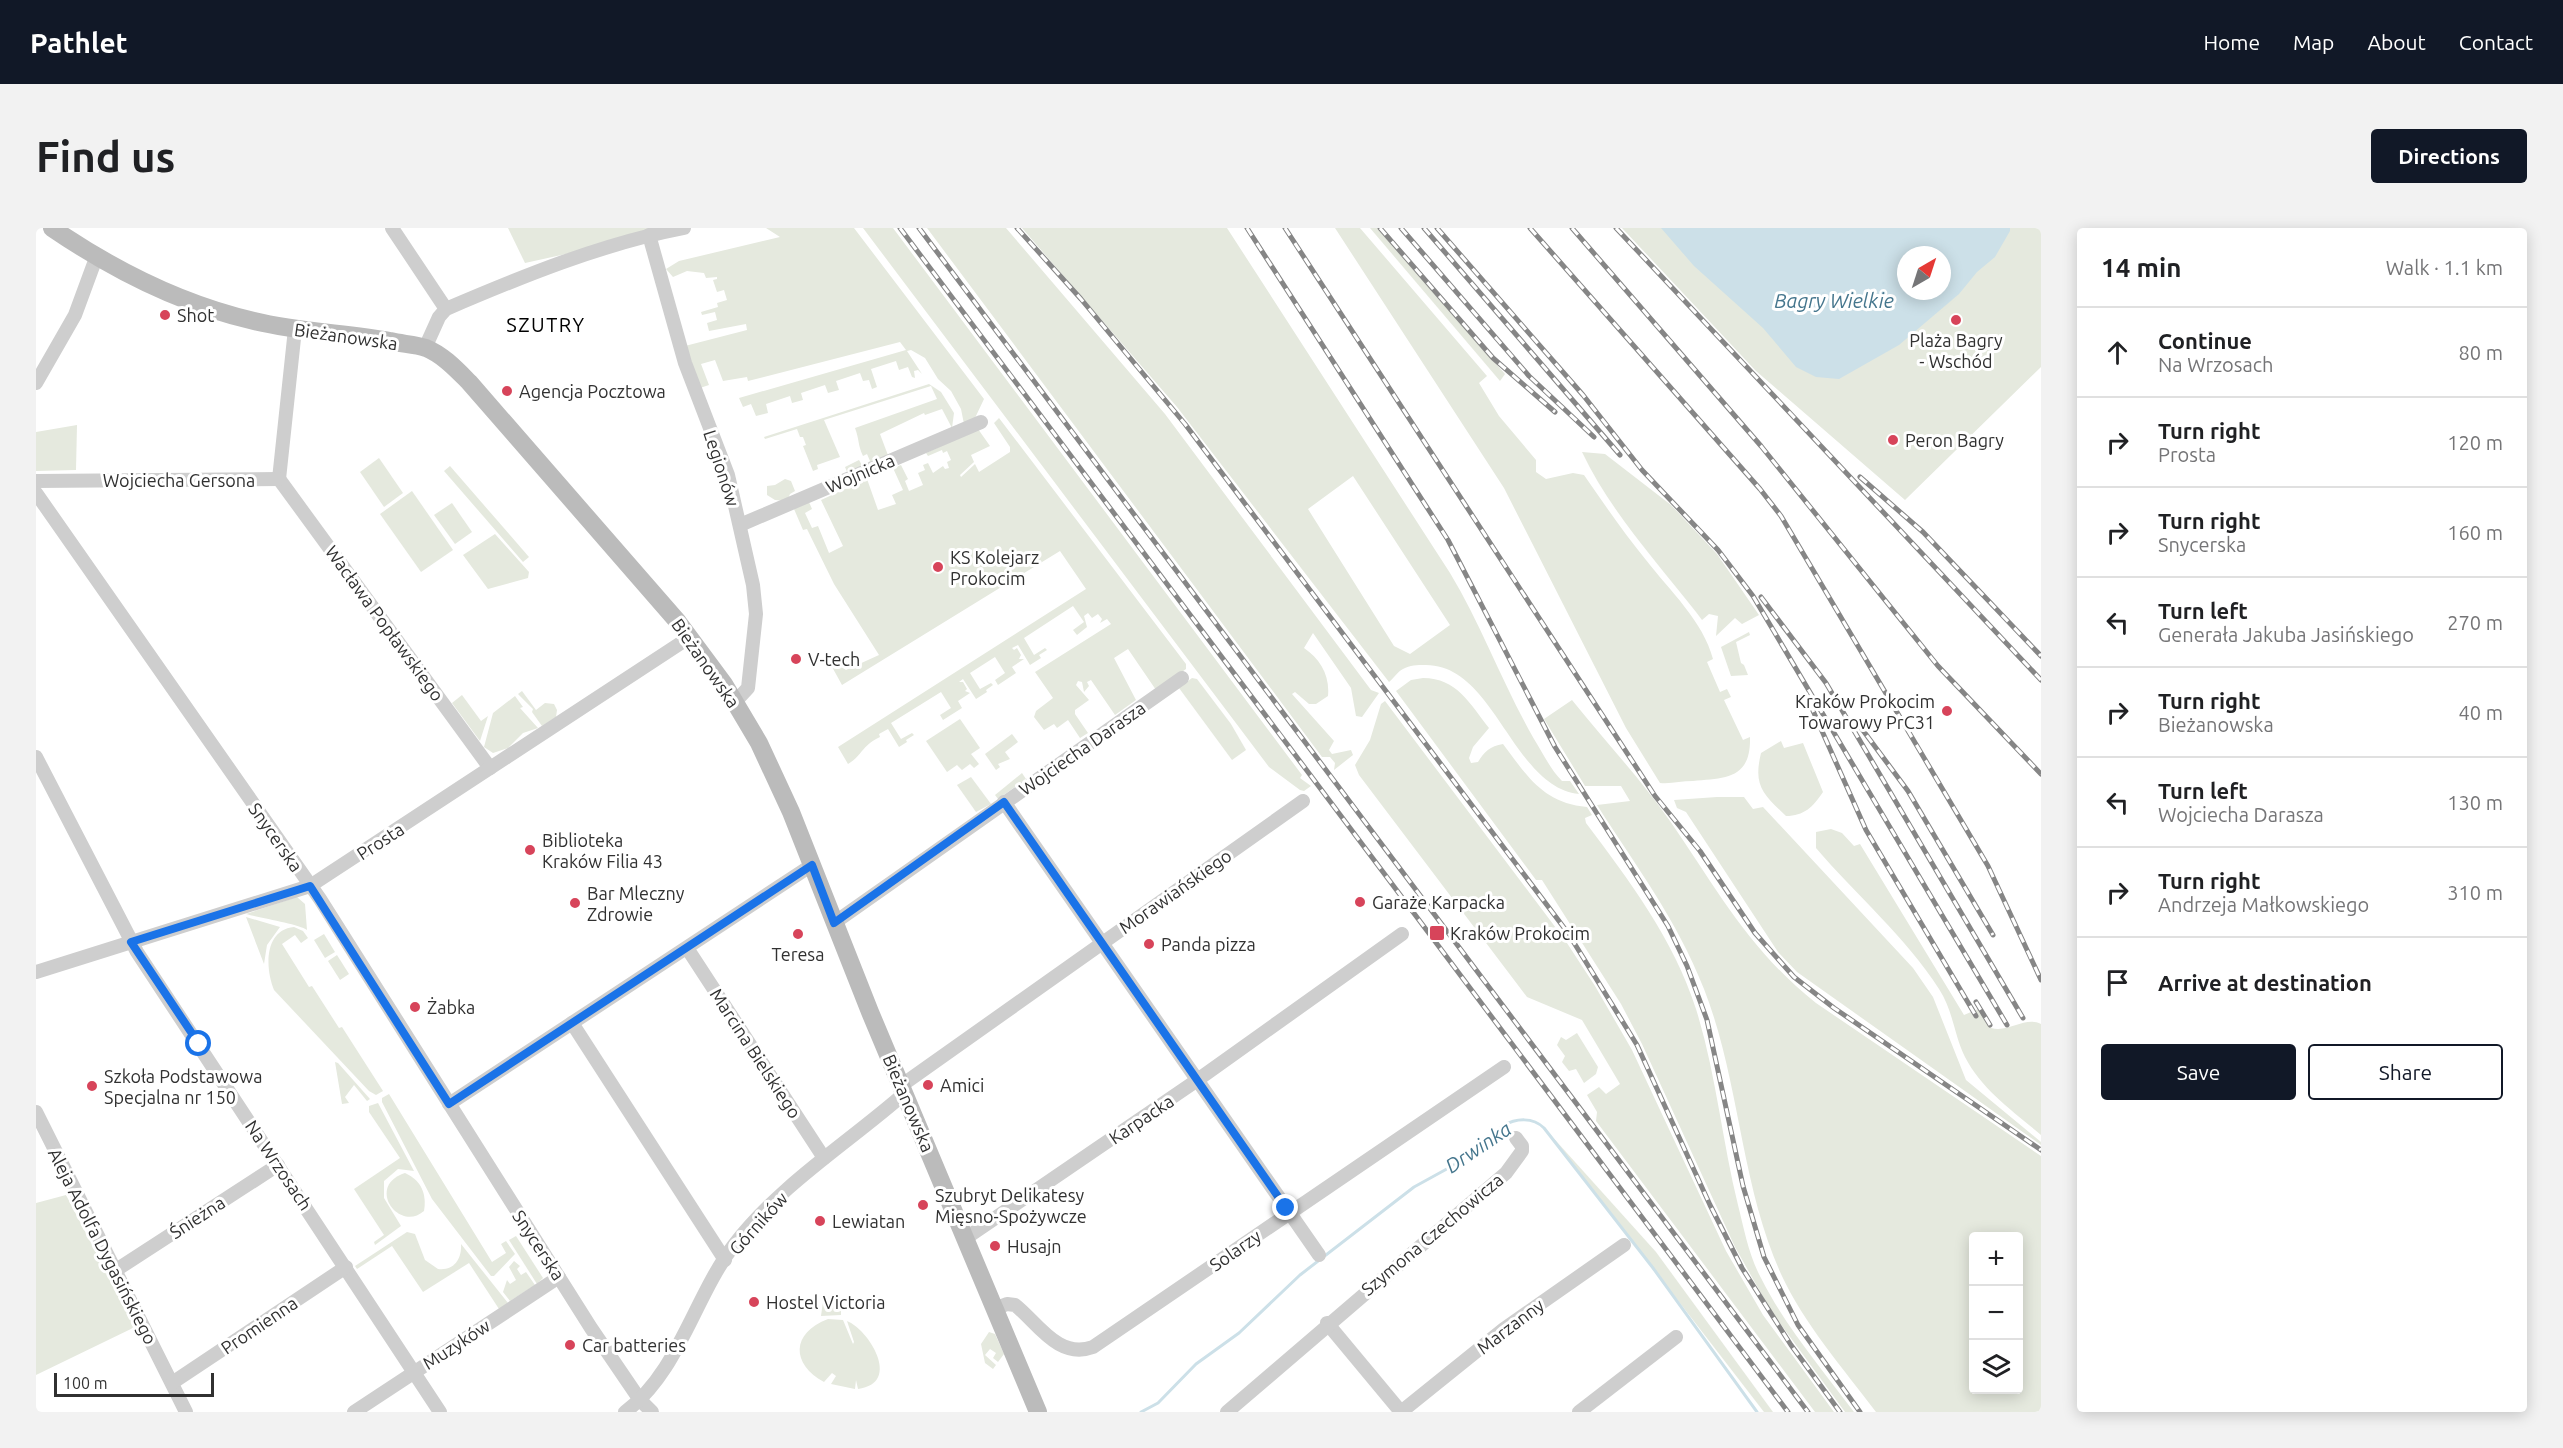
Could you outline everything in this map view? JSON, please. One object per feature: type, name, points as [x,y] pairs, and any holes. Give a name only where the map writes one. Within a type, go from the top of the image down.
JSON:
[{"type":"street","name":"Bieżanowska","points":[[52,228],[96,258],[151,287],[206,308],[295,329],[377,339],[425,348],[439,356],[469,382],[690,637],[735,702],[776,776],[834,923],[1038,1412]]},
{"type":"street","points":[[392,228],[446,309]]},
{"type":"street","points":[[425,348],[439,317],[446,309],[513,280],[649,235],[684,228]]},
{"type":"street","name":"Legionów","points":[[649,235],[680,347],[728,475],[753,585],[756,614],[748,688],[735,702]]},
{"type":"street","points":[[36,383],[75,315],[96,258]]},
{"type":"street","name":"Wojciecha Gersona","points":[[36,481],[273,481],[279,478],[295,329]]},
{"type":"street","name":"Wojnicka","points":[[740,525],[981,422]]},
{"type":"street","name":"Wacława Popławskiego","points":[[279,478],[490,768]]},
{"type":"street","name":"Snycerska","points":[[36,493],[310,886],[560,1277],[640,1400],[652,1412]]},
{"type":"street","name":"Prosta","points":[[36,972],[310,886],[690,637]]},
{"type":"street","name":"Wojciecha Darasza","points":[[834,923],[1182,678]]},
{"type":"street","name":"Na Wrzosach","points":[[36,757],[131,942],[440,1412]]},
{"type":"street","name":"Morawiańskiego","points":[[903,1089],[1102,942],[1303,801]]},
{"type":"street","points":[[1004,802],[1319,1255]]},
{"type":"street","points":[[449,1104],[812,865]]},
{"type":"street","name":"Karpacka","points":[[966,1238],[1196,1081],[1402,934]]},
{"type":"street","name":"Marcina Bielskiego","points":[[687,948],[824,1158]]},
{"type":"street","points":[[572,1023],[725,1260]]},
{"type":"street","name":"Solarzy","points":[[994,1309],[1015,1305],[1050,1339],[1078,1349],[1090,1349],[1504,1067]]},
{"type":"street","name":"Górników","points":[[625,1412],[648,1392],[725,1260],[756,1220],[903,1089]]},
{"type":"street","name":"Aleja Adolfa Dygasińskiego","points":[[36,1112],[186,1412]]},
{"type":"street","name":"Szymona Czechowicza","points":[[1227,1412],[1327,1323],[1506,1173],[1522,1151],[1522,1146],[1516,1138]]},
{"type":"street","name":"Śnieżna","points":[[116,1270],[278,1165]]},
{"type":"street","name":"Marzanny","points":[[1401,1412],[1504,1329],[1624,1245]]},
{"type":"street","name":"Promienna","points":[[172,1383],[346,1267]]},
{"type":"street","name":"Muzyków","points":[[354,1412],[560,1277]]},
{"type":"street","points":[[1327,1323],[1401,1412]]},
{"type":"street","points":[[1579,1412],[1676,1337]]},
{"type":"shaded area","points":[[508,228],[684,228],[525,263]]},
{"type":"shaded area","points":[[766,228],[854,228],[984,399],[975,418],[964,424],[961,409],[951,391],[938,379],[925,358],[911,350],[907,351],[922,374],[918,370],[914,371],[915,378],[912,377],[908,367],[899,370],[896,361],[871,369],[877,387],[872,389],[869,380],[863,381],[860,373],[836,381],[839,390],[828,393],[825,385],[801,393],[803,400],[792,403],[790,396],[766,404],[768,413],[756,416],[751,404],[743,407],[739,398],[906,350],[900,342],[748,381],[747,377],[723,381],[715,360],[701,364],[709,385],[700,388],[685,346],[747,330],[746,324],[709,331],[707,323],[717,320],[715,312],[702,315],[701,312],[718,307],[717,303],[727,300],[724,290],[717,292],[713,280],[717,277],[706,278],[704,273],[687,271],[673,277],[666,269],[679,261],[780,237]]},
{"type":"shaded area","points":[[863,228],[893,228],[1302,775],[1300,778],[1311,786],[1304,791],[1300,790],[1269,767]]},
{"type":"shaded area","points":[[927,228],[1006,228],[1165,414],[1371,690],[1379,693],[1362,717],[1356,716],[1351,688],[1313,633],[1304,648],[1315,657],[1326,674],[1328,696],[1316,704],[1309,704],[1295,692],[1292,694],[1334,741],[1329,750],[1332,754],[1351,750],[1353,755],[1334,770],[1335,763],[1330,757],[1322,757]]},
{"type":"shaded area","points":[[1022,228],[1227,228],[1450,573],[1523,719],[1547,761],[1562,781],[1570,781],[1579,794],[1556,786],[1537,771],[1519,750],[1487,704],[1469,684],[1449,670],[1425,665],[1411,666],[1401,670],[1389,682],[1177,407]],"holes":[[[1353,476],[1450,625],[1410,654],[1394,646],[1308,509]]]},
{"type":"shaded area","points":[[1335,228],[1360,228],[1487,376],[1479,383],[1499,416],[1536,460],[1536,472],[1546,479],[1573,473],[1584,475],[1655,572],[1685,607],[1708,645],[1713,659],[1707,662],[1720,692],[1727,689],[1731,697],[1724,700],[1743,740],[1750,737],[1749,751],[1741,769],[1734,774],[1716,779],[1660,783],[1626,728],[1504,488]]},
{"type":"shaded area","points":[[1370,228],[1377,228],[1505,374],[1500,381]]},
{"type":"shaded area","points":[[1622,228],[2041,228],[2041,367],[1905,500],[1756,371]]},
{"type":"shaded area","points":[[929,384],[941,392],[954,413],[952,428],[942,409],[925,415],[924,413],[880,434],[889,458],[848,474],[845,467],[859,460],[863,467],[870,461],[867,454],[863,456],[855,428],[937,399],[931,386],[824,420],[840,457],[817,465],[818,469],[813,471],[803,446],[806,445],[803,437],[800,437],[797,429],[765,439],[764,437]]},
{"type":"shaded area","points":[[999,418],[1186,664],[1186,669],[1156,690],[1128,649],[1114,658],[1136,700],[1115,715],[1091,680],[1087,682],[1089,686],[1084,692],[1082,682],[1078,681],[1076,685],[1089,700],[1075,710],[1075,714],[1088,733],[1080,738],[1068,720],[1057,728],[1054,724],[1044,730],[1034,717],[1036,711],[1053,698],[1035,672],[1111,624],[1107,619],[1100,623],[1102,619],[1098,614],[1092,618],[1088,613],[1084,616],[1087,627],[1077,635],[1073,630],[1084,622],[1073,606],[1024,638],[1034,655],[1045,648],[1047,650],[1039,655],[1041,658],[1030,665],[1018,645],[1012,648],[1014,650],[1017,648],[1021,655],[1019,659],[1024,659],[1012,667],[1016,673],[998,685],[995,680],[1005,673],[995,657],[970,673],[980,689],[991,683],[993,685],[986,690],[987,692],[976,699],[963,679],[959,682],[963,682],[967,689],[965,691],[970,693],[958,701],[962,708],[943,720],[940,715],[951,708],[941,692],[891,723],[901,739],[912,733],[914,735],[906,740],[907,742],[899,747],[888,729],[879,734],[880,737],[848,764],[838,747],[1086,589],[1060,551],[842,685],[826,656],[846,670],[879,655],[834,584],[807,529],[803,530],[794,509],[809,502],[812,509],[805,513],[812,528],[818,526],[829,553],[843,546],[821,500],[867,479],[878,510],[896,504],[892,495],[903,490],[893,468],[901,465],[908,479],[905,481],[909,491],[923,485],[918,473],[925,470],[923,465],[928,463],[933,473],[943,466],[945,469],[949,468],[947,462],[951,460],[947,451],[943,453],[942,450],[928,456],[926,453],[978,429],[990,446],[971,455],[974,462],[960,475],[961,477],[975,464],[979,472],[1010,452],[1010,447],[994,423]]},
{"type":"shaded area","points":[[77,425],[76,470],[36,471],[36,432]]},
{"type":"shaded area","points":[[1582,452],[1605,454],[1671,505],[1717,554],[1759,615],[1742,624],[1735,618],[1716,636],[1718,616],[1709,614],[1702,620],[1620,515],[1593,474]]},
{"type":"shaded area","points":[[379,458],[403,493],[384,507],[360,472]]},
{"type":"shaded area","points":[[450,466],[529,557],[523,562],[444,471]]},
{"type":"shaded area","points":[[785,479],[791,481],[795,491],[790,494],[787,501],[775,500],[767,495],[767,486],[775,485]]},
{"type":"shaded area","points":[[412,491],[453,550],[421,572],[380,514]]},
{"type":"shaded area","points":[[452,503],[472,532],[455,544],[434,515]]},
{"type":"shaded area","points":[[495,534],[529,572],[528,578],[488,589],[463,555]]},
{"type":"shaded area","points":[[1749,632],[1750,635],[1736,642],[1741,663],[1748,675],[1731,676],[1721,647]]},
{"type":"shaded area","points":[[1192,678],[1197,679],[1231,724],[1246,750],[1232,760],[1179,688]]},
{"type":"shaded area","points":[[1435,679],[1454,687],[1489,728],[1473,747],[1469,758],[1471,763],[1478,762],[1485,752],[1503,744],[1529,777],[1548,794],[1559,800],[1587,807],[1592,815],[1585,818],[1586,823],[1634,889],[1663,935],[1687,984],[1703,1033],[1732,1181],[1753,1261],[1781,1313],[1854,1412],[1845,1412],[1771,1311],[1735,1247],[1642,1044],[1621,1004],[1542,880],[1536,880],[1396,691],[1411,680]]},
{"type":"shaded area","points":[[522,691],[536,710],[545,703],[554,704],[557,710],[556,717],[542,726],[532,712],[533,709],[518,694]]},
{"type":"shaded area","points":[[462,695],[481,721],[488,716],[480,741],[452,703]]},
{"type":"shaded area","points":[[515,696],[523,707],[520,708],[538,728],[523,733],[508,748],[493,753],[484,747],[493,713]]},
{"type":"shaded area","points":[[1572,700],[1658,805],[1753,940],[1792,983],[1816,1003],[2041,1156],[2041,1412],[1876,1412],[1825,1345],[1790,1292],[1767,1239],[1748,1168],[1716,1024],[1704,989],[1668,916],[1597,805],[1630,801],[1621,786],[1585,786],[1544,719]]},
{"type":"shaded area","points":[[1385,701],[1565,940],[1595,986],[1632,1050],[1726,1251],[1763,1315],[1834,1412],[1815,1412],[1596,1121],[1597,1112],[1587,1095],[1599,1087],[1606,1094],[1620,1084],[1582,1020],[1527,997],[1359,775],[1355,765],[1370,740],[1381,704]]},
{"type":"shaded area","points":[[960,719],[980,748],[971,754],[979,764],[974,768],[970,764],[962,770],[957,765],[947,772],[926,741]]},
{"type":"shaded area","points":[[1012,734],[1018,742],[1005,752],[1010,759],[998,764],[1000,767],[996,770],[985,754]]},
{"type":"shaded area","points":[[1781,741],[1784,748],[1803,743],[1823,792],[1807,810],[1792,816],[1786,816],[1771,802],[1759,782],[1761,753]]},
{"type":"shaded area","points":[[1022,773],[1026,779],[998,799],[995,795]]},
{"type":"shaded area","points":[[971,777],[991,804],[976,812],[957,785]]},
{"type":"shaded area","points":[[1744,797],[1753,809],[1763,807],[1913,968],[1933,997],[1966,1080],[2041,1142],[2041,1145],[1797,972],[1778,952],[1686,812],[1677,808],[1674,800]]},
{"type":"shaded area","points":[[1831,829],[1842,833],[1854,846],[1860,844],[1964,1015],[1978,1009],[1991,1028],[1998,1029],[2029,1022],[2041,1024],[2041,1135],[1980,1080],[1961,1049],[1944,997],[1926,970],[1896,934],[1816,848],[1816,832]]},
{"type":"shaded area","points":[[297,897],[305,904],[307,930],[288,923],[246,914]]},
{"type":"shaded area","points":[[246,917],[280,927],[267,945],[264,964]]},
{"type":"shaded area","points":[[294,927],[303,931],[308,938],[301,943],[295,935],[282,944],[309,987],[312,986],[339,1028],[342,1027],[383,1091],[376,1095],[369,1091],[274,990],[269,971],[269,951],[277,935]]},
{"type":"shaded area","points":[[324,934],[335,952],[325,958],[314,940]]},
{"type":"shaded area","points":[[337,955],[349,974],[340,980],[328,961]]},
{"type":"shaded area","points":[[1577,1033],[1598,1067],[1596,1074],[1584,1083],[1576,1069],[1569,1071],[1562,1062],[1565,1056],[1557,1045],[1561,1037],[1566,1040]]},
{"type":"shaded area","points":[[335,1062],[370,1099],[367,1101],[354,1085],[345,1097],[349,1103],[342,1104]]},
{"type":"shaded area","points":[[389,1094],[492,1262],[506,1253],[501,1244],[506,1241],[515,1254],[494,1276],[491,1276],[432,1199],[382,1102],[382,1098]]},
{"type":"shaded area","points":[[378,1103],[414,1171],[398,1169],[384,1181],[384,1198],[401,1226],[375,1245],[374,1242],[384,1235],[354,1189],[400,1158],[369,1112],[369,1106]]},
{"type":"shaded area","points":[[1548,1132],[1656,1252],[1773,1412],[1764,1412]]},
{"type":"shaded area","points":[[405,1173],[419,1184],[424,1193],[424,1211],[414,1216],[405,1216],[396,1212],[387,1197],[388,1188],[393,1179]]},
{"type":"shaded area","points":[[66,1195],[135,1327],[36,1375],[36,1203]]},
{"type":"shaded area","points":[[407,1232],[415,1234],[425,1260],[438,1269],[448,1268],[456,1263],[460,1255],[461,1244],[508,1303],[499,1309],[469,1263],[423,1292],[392,1246],[357,1269],[355,1266]]},
{"type":"shaded area","points":[[516,1236],[543,1278],[537,1284],[509,1240]]},
{"type":"shaded area","points":[[514,1261],[520,1266],[517,1269],[521,1275],[526,1272],[535,1285],[510,1301],[503,1292],[507,1280],[510,1284],[516,1280],[509,1267]]},
{"type":"shaded area","points":[[824,1294],[841,1309],[841,1315],[821,1316]]},
{"type":"shaded area","points":[[828,1319],[843,1320],[853,1344],[847,1321],[864,1334],[872,1344],[880,1367],[878,1377],[871,1385],[858,1389],[856,1380],[855,1389],[831,1384],[836,1376],[832,1373],[824,1382],[806,1367],[801,1358],[802,1340],[807,1332]]},
{"type":"shaded area","points":[[989,1332],[995,1334],[1004,1354],[998,1362],[993,1358],[996,1353],[990,1349],[985,1355],[996,1365],[993,1369],[985,1363],[981,1344]]},
{"type":"water","name":"Bagry Wielkie","points":[[1661,228],[2010,228],[1995,257],[1977,272],[1959,294],[1899,345],[1839,379],[1816,377],[1796,367],[1763,328],[1694,266]]},
{"type":"waterway","name":"Drwinka","points":[[1141,1412],[1158,1403],[1196,1364],[1239,1333],[1300,1275],[1414,1187],[1454,1165],[1503,1126],[1513,1121],[1524,1120],[1530,1120],[1544,1128],[1653,1268],[1757,1412]]},
{"type":"railway","points":[[900,228],[1788,1412]]},
{"type":"railway","points":[[919,228],[1808,1412]]},
{"type":"railway","points":[[1017,228],[1081,299],[1185,424],[1568,933],[1637,1045],[1710,1205],[1742,1268],[1791,1345],[1840,1412]]},
{"type":"railway","points":[[1247,228],[1448,540],[1555,747],[1668,926],[1687,966],[1707,1020],[1743,1186],[1764,1257],[1798,1325],[1860,1412]]},
{"type":"railway","points":[[1285,228],[1655,796],[1700,851],[1755,933],[1794,977],[1834,1008],[2041,1150]]},
{"type":"railway","points":[[1380,228],[1493,358],[1555,412]]},
{"type":"railway","points":[[1401,228],[1529,376],[1594,437]]},
{"type":"railway","points":[[1424,228],[1620,455]]},
{"type":"railway","points":[[1437,228],[1583,395],[1642,470],[1718,550],[1753,596],[2007,1025]]},
{"type":"railway","points":[[1530,228],[1760,489],[1781,516],[1988,866],[2041,980]]},
{"type":"railway","points":[[1572,228],[1761,446],[1938,666],[2041,774]]},
{"type":"railway","points":[[1616,228],[2041,680]]},
{"type":"railway","points":[[1860,477],[1923,532],[2041,656]]},
{"type":"railway","points":[[1761,597],[1826,683],[2023,1018]]},
{"type":"railway","points":[[1810,704],[1866,830],[1976,1016]]},
{"type":"railway","points":[[1856,721],[1908,791],[1993,935]]},
{"type":"railway","points":[[1976,1002],[1990,1025]]},
{"type":"place","name":"Shot","points":[[165,315]]},
{"type":"place","name":"Plaża Bagry - Wschód","points":[[1956,320]]},
{"type":"place","name":"Agencja Pocztowa","points":[[507,391]]},
{"type":"place","name":"Peron Bagry","points":[[1893,440]]},
{"type":"place","name":"KS Kolejarz Prokocim","points":[[938,567]]},
{"type":"place","name":"V-tech","points":[[796,659]]},
{"type":"place","name":"Kraków Prokocim Towarowy PrC31","points":[[1947,711]]},
{"type":"place","name":"Biblioteka Kraków Filia 43","points":[[530,850]]},
{"type":"place","name":"Garaże Karpacka","points":[[1360,902]]},
{"type":"place","name":"Bar Mleczny Zdrowie","points":[[575,903]]},
{"type":"place","name":"Kraków Prokocim","points":[[1437,933]]},
{"type":"place","name":"Teresa","points":[[798,934]]},
{"type":"place","name":"Panda pizza","points":[[1149,944]]},
{"type":"place","name":"Żabka","points":[[415,1007]]},
{"type":"place","name":"Amici","points":[[928,1085]]},
{"type":"place","name":"Szkoła Podstawowa Specjalna nr 150","points":[[92,1086]]},
{"type":"place","name":"Szubryt Delikatesy Mięsno-Spożywcze","points":[[923,1205]]},
{"type":"place","name":"Lewiatan","points":[[820,1221]]},
{"type":"place","name":"Husajn","points":[[995,1246]]},
{"type":"place","name":"Hostel Victoria","points":[[754,1302]]},
{"type":"place","name":"Car batteries","points":[[570,1345]]},
{"type":"district","name":"SZUTRY","points":[[546,324]]},
{"type":"route","points":[[199,1044],[131,942],[310,886],[449,1104],[812,865],[834,923],[1004,802],[1286,1208]]}]
